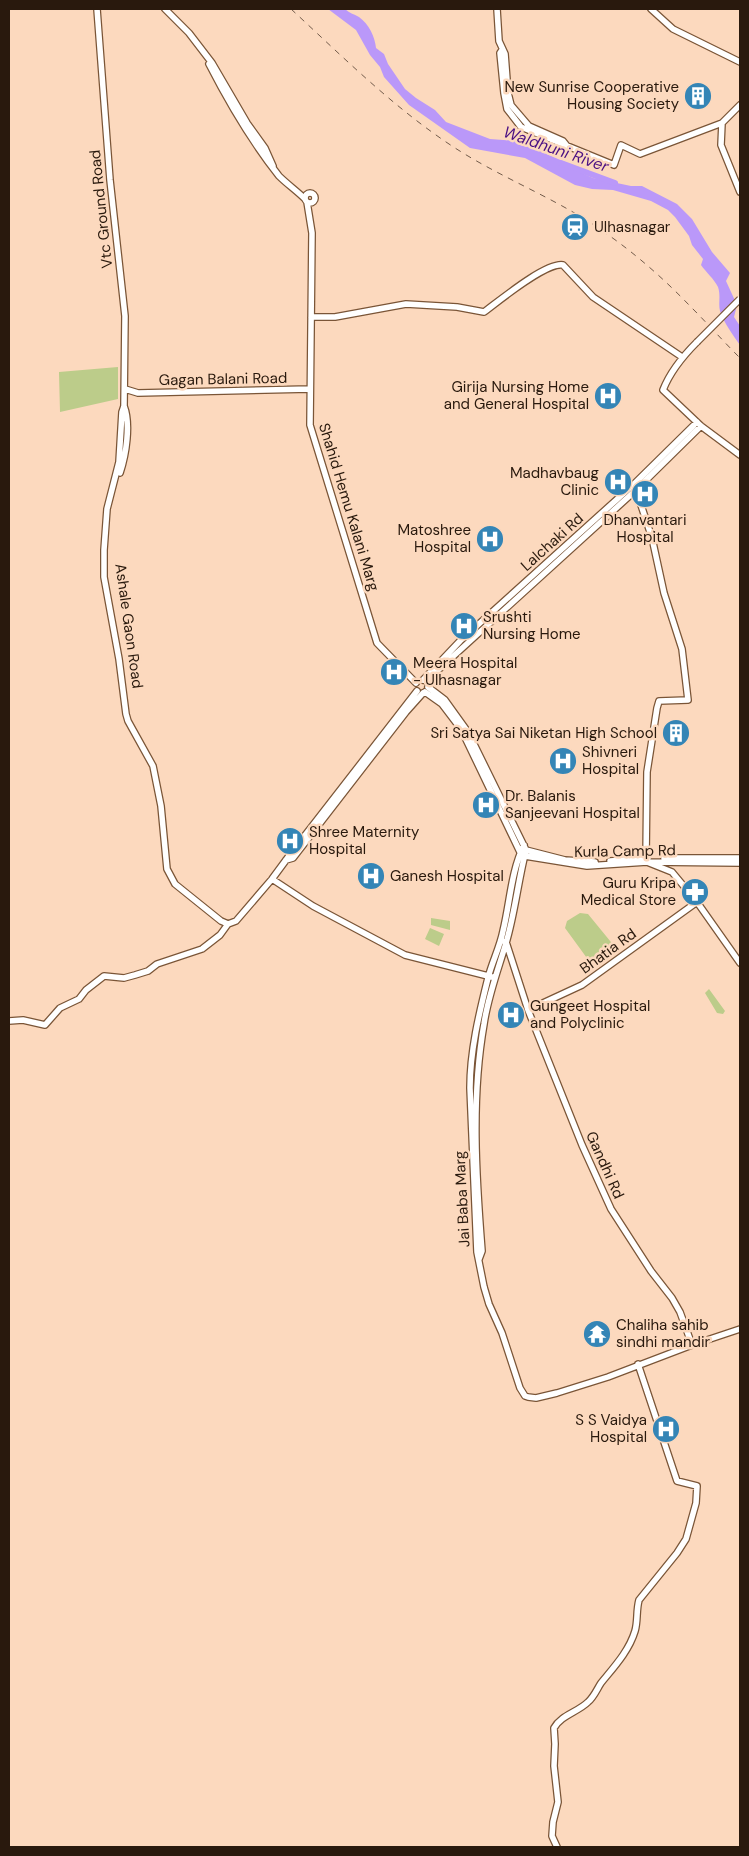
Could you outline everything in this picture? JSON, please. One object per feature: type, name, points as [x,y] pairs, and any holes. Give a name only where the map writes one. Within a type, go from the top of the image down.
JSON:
[{"type":"street","name":"Vtc Ground Road","points":[[97,9],[110,180],[125,316],[124,406]]},
{"type":"street","name":"Shahid Hemu Kalani Marg","points":[[165,9],[189,33],[209,60],[209,65],[229,101],[268,162],[280,177],[306,201],[312,233],[310,425],[377,643],[416,683],[424,687]]},
{"type":"street","points":[[497,9],[511,105],[529,126],[563,141],[567,146],[614,165],[621,145],[640,154],[722,123],[740,105]]},
{"type":"street","points":[[651,9],[673,29],[740,62]]},
{"type":"street","points":[[722,123],[721,144],[740,192]]},
{"type":"street","points":[[311,317],[334,317],[406,304],[457,307],[484,312],[539,272],[558,264],[564,265],[593,297],[604,306],[682,357]]},
{"type":"street","points":[[740,300],[682,357],[663,390],[699,424],[740,455]]},
{"type":"street","name":"Gagan Balani Road","points":[[125,389],[138,393],[310,390]]},
{"type":"street","name":"Gagan Balani Road","points":[[124,398],[138,393]]},
{"type":"street","name":"Ashale Gaon Road","points":[[124,406],[119,462],[106,516],[106,577],[126,714],[153,766],[161,806],[167,869],[176,884],[221,921],[228,924]]},
{"type":"street","name":"Lalchaki Rd","points":[[9,1021],[29,1021],[45,1025],[60,1008],[78,999],[104,976],[124,978],[148,971],[157,964],[202,950],[220,935],[228,924],[236,921],[272,879],[424,687],[516,595],[635,487],[699,424]]},
{"type":"street","points":[[635,487],[652,538],[664,593],[682,648],[688,700],[659,701],[652,733],[647,772],[646,860],[672,872],[697,902],[740,962]]},
{"type":"street","points":[[424,687],[445,700],[468,732],[524,851]]},
{"type":"street","name":"Kurla Camp Rd","points":[[524,851],[582,862],[740,858]]},
{"type":"street","name":"Jai Baba Marg","points":[[524,851],[504,941],[491,977],[477,1087],[476,1161],[478,1232],[479,1259],[484,1287],[489,1304],[502,1333],[520,1388],[524,1394],[536,1395],[556,1391],[638,1364]]},
{"type":"street","points":[[672,872],[681,860]]},
{"type":"street","name":"Kurla Camp Rd","points":[[681,860],[740,863]]},
{"type":"street","points":[[272,879],[313,906],[405,955],[491,977]]},
{"type":"street","name":"Bhatia Rd","points":[[528,1010],[582,985],[697,902]]},
{"type":"street","name":"Gandhi Rd","points":[[504,941],[528,1010],[573,1123],[611,1209],[651,1271],[672,1298],[691,1344]]},
{"type":"street","points":[[557,1847],[552,1836],[558,1802],[554,1766],[556,1744],[554,1728],[564,1717],[579,1710],[589,1701],[616,1667],[635,1632],[637,1621],[636,1608],[639,1600],[678,1553],[686,1538],[696,1503],[697,1486],[677,1481],[638,1364],[740,1325]]},
{"type":"street","points":[[691,1344],[740,1329]]},
{"type":"green space","points":[[118,367],[118,399],[60,412],[59,372]]},
{"type":"green space","points":[[580,913],[588,914],[615,947],[592,965],[565,928],[567,921]]},
{"type":"green space","points":[[431,918],[450,921],[450,930],[431,925]]},
{"type":"green space","points":[[430,928],[444,934],[439,946],[425,939]]},
{"type":"green space","points":[[709,989],[725,1011],[723,1014],[717,1013],[705,993]]},
{"type":"shaded area","points":[[328,9],[345,9],[363,20],[371,31],[376,48],[384,54],[388,64],[405,89],[435,110],[446,122],[490,139],[516,141],[565,162],[575,170],[593,178],[631,186],[642,186],[677,204],[692,219],[712,252],[730,273],[726,281],[737,305],[734,317],[740,326],[740,345],[720,311],[718,287],[701,265],[703,259],[692,245],[689,236],[668,210],[651,201],[613,190],[592,189],[575,185],[525,158],[470,148],[409,105],[384,77],[380,67],[370,55],[356,30]]},
{"type":"waterway","name":"Waldhuni River","points":[[561,163],[615,183]]},
{"type":"railway","points":[[291,9],[369,81],[430,131],[471,158],[570,210],[629,250],[671,287],[740,358]]},
{"type":"place","name":"New Sunrise Cooperative Housing Society","points":[[698,96]]},
{"type":"place","name":"Ulhasnagar","points":[[575,227]]},
{"type":"place","name":"Girija Nursing Home and General Hospital","points":[[608,396]]},
{"type":"place","name":"Madhavbaug Clinic","points":[[618,482]]},
{"type":"place","name":"Dhanvantari Hospital","points":[[645,494]]},
{"type":"place","name":"Matoshree Hospital","points":[[490,539]]},
{"type":"place","name":"Srushti Nursing Home","points":[[464,626]]},
{"type":"place","name":"Meera Hospital - Ulhasnagar","points":[[394,672]]},
{"type":"place","name":"Sri Satya Sai Niketan High School","points":[[676,733]]},
{"type":"place","name":"Shivneri Hospital","points":[[563,761]]},
{"type":"place","name":"Dr. Balanis Sanjeevani Hospital","points":[[486,805]]},
{"type":"place","name":"Shree Maternity Hospital","points":[[290,841]]},
{"type":"place","name":"Ganesh Hospital","points":[[371,876]]},
{"type":"place","name":"Guru Kripa Medical Store","points":[[695,892]]},
{"type":"place","name":"Gungeet Hospital and Polyclinic","points":[[511,1015]]},
{"type":"place","name":"Chaliha sahib sindhi mandir","points":[[597,1334]]},
{"type":"place","name":"S S Vaidya Hospital","points":[[666,1429]]}]
